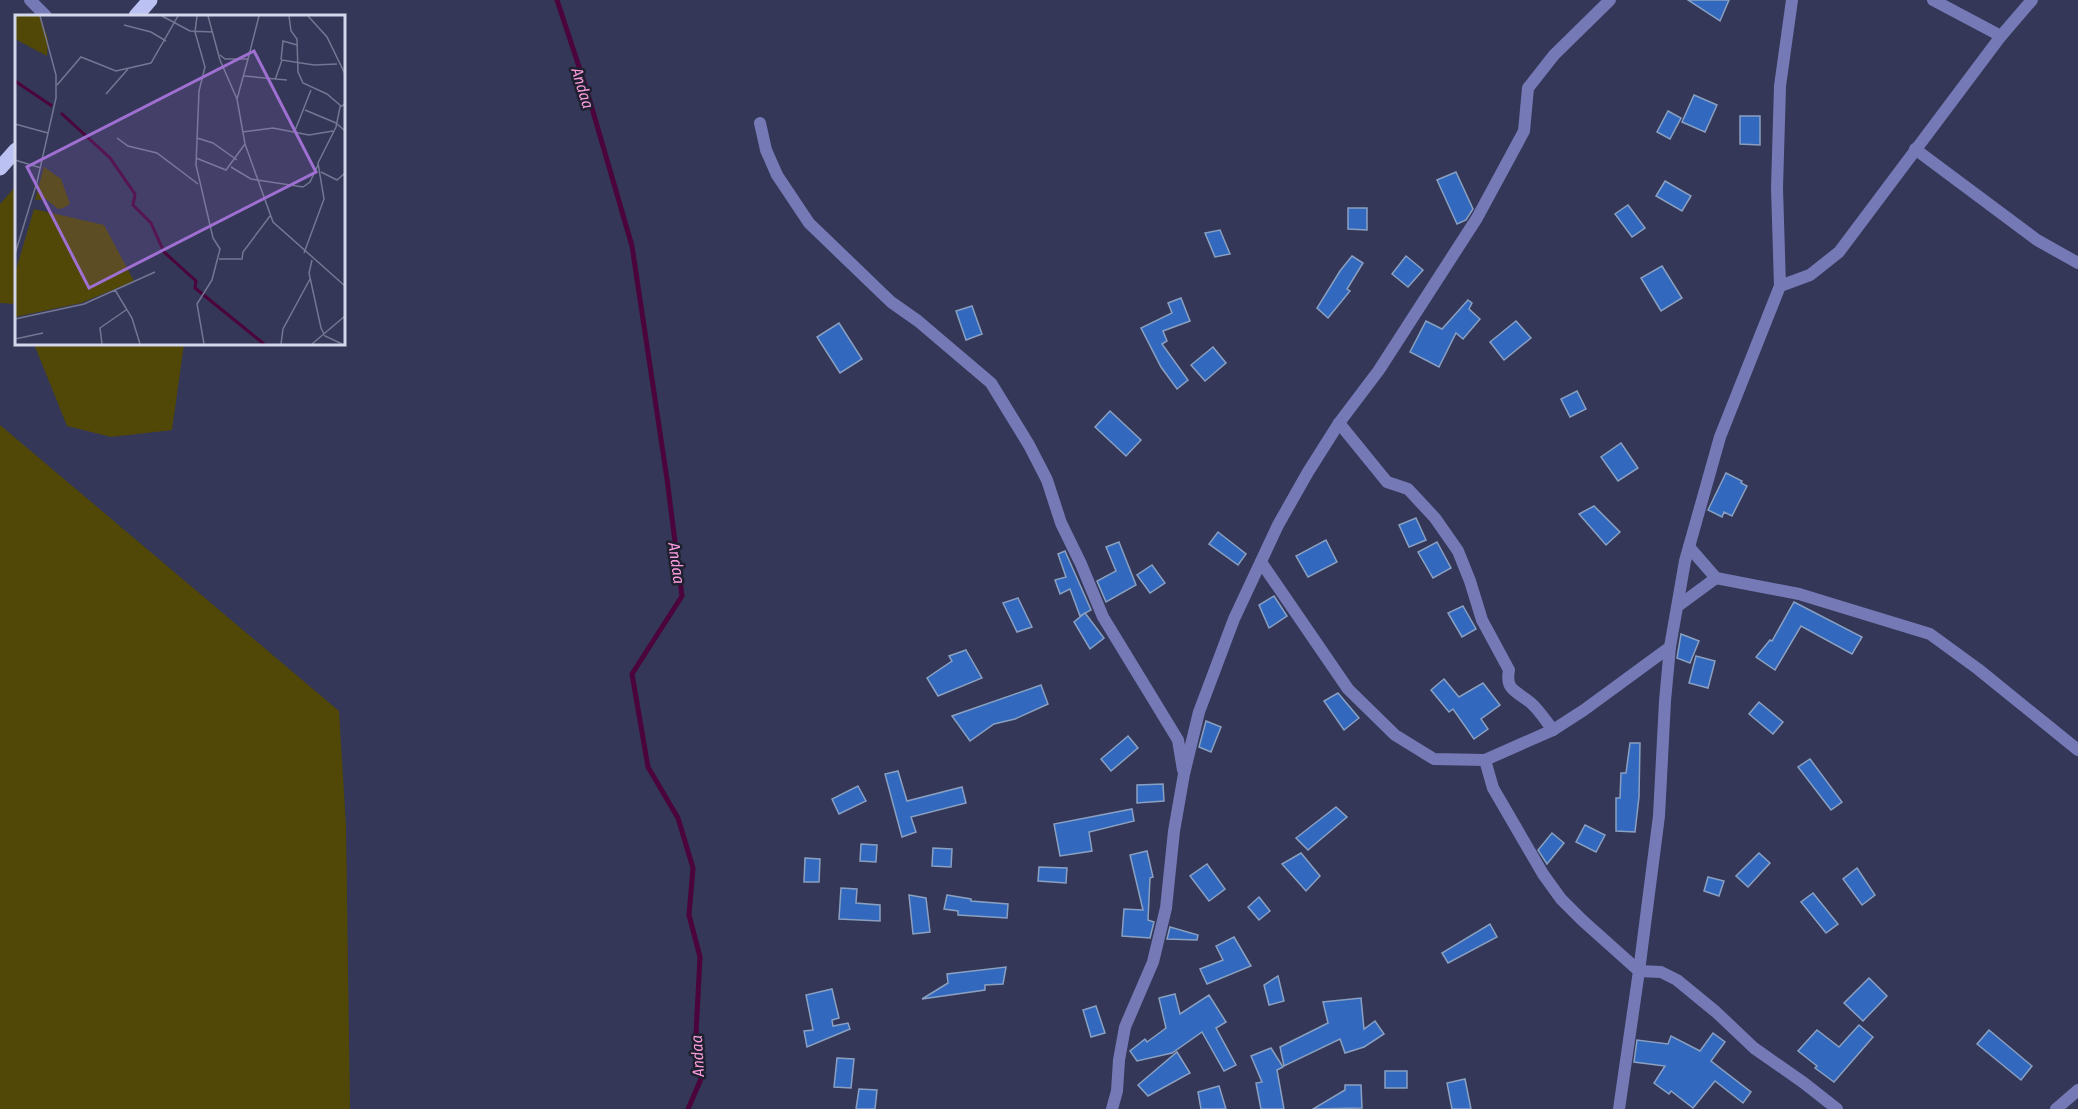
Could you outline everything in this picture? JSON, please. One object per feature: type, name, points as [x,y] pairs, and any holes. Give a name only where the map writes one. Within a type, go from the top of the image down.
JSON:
[{"type":"main road","points":[[136,15],[150,0]]},
{"type":"main road","points":[[0,168],[15,151]]},
{"type":"street","points":[[30,0],[45,15]]},
{"type":"street","points":[[1113,1109],[1125,1027],[1153,962],[1166,908],[1174,831],[1184,774],[1199,712],[1234,619],[1278,525],[1340,423],[1379,370],[1477,218],[1524,130],[1528,88],[1554,55],[1610,0]]},
{"type":"street","points":[[1619,1109],[1659,816],[1670,647],[1689,547],[1720,437],[1780,286],[1777,188],[1780,86],[1792,0]]},
{"type":"street","points":[[1934,0],[2001,36]]},
{"type":"street","points":[[1780,286],[1810,275],[1839,252],[2001,36],[2032,0]]},
{"type":"street","points":[[760,123],[766,150],[777,175],[809,223],[891,302],[918,321],[991,383],[1029,445],[1047,480],[1061,523],[1103,617],[1178,740],[1184,774]]},
{"type":"street","points":[[1915,149],[2037,240],[2078,263]]},
{"type":"street","points":[[1340,423],[1387,482],[1408,489],[1435,518],[1458,551],[1482,620],[1509,670],[1507,679],[1510,687],[1531,703],[1552,730]]},
{"type":"street","points":[[1689,547],[1716,578],[1799,594],[1930,634],[2075,743]]},
{"type":"street","points":[[1261,562],[1348,689],[1395,735],[1434,759],[1485,760],[1552,730],[1584,710],[1670,647]]},
{"type":"street","points":[[1678,606],[1716,578]]},
{"type":"street","points":[[1485,760],[1493,788],[1543,874],[1561,899],[1639,971],[1661,972],[1677,980],[1716,1012],[1754,1048],[1837,1109]]},
{"type":"street","points":[[2056,1109],[2078,1090]]},
{"type":"shaded area","points":[[15,187],[15,304],[0,303],[0,204]]},
{"type":"shaded area","points":[[34,345],[184,345],[172,430],[111,437],[67,426]]},
{"type":"shaded area","points":[[0,425],[339,711],[346,826],[350,1109],[0,1109]]},
{"type":"building","points":[[1688,0],[1729,0],[1720,21]]},
{"type":"building","points":[[1694,95],[1717,105],[1705,132],[1682,122]]},
{"type":"building","points":[[1668,111],[1681,118],[1670,139],[1657,132]]},
{"type":"building","points":[[1740,116],[1760,116],[1760,145],[1740,144]]},
{"type":"building","points":[[1456,172],[1473,209],[1466,220],[1457,224],[1437,180]]},
{"type":"building","points":[[1665,181],[1691,196],[1682,211],[1656,196]]},
{"type":"building","points":[[1628,205],[1645,228],[1632,237],[1615,214]]},
{"type":"building","points":[[1348,208],[1367,208],[1367,230],[1348,229]]},
{"type":"building","points":[[1220,230],[1230,254],[1215,257],[1205,233]]},
{"type":"building","points":[[1352,256],[1363,263],[1347,289],[1350,291],[1328,318],[1317,308]]},
{"type":"building","points":[[1406,256],[1423,270],[1408,287],[1392,274]]},
{"type":"building","points":[[1662,266],[1682,298],[1661,311],[1641,278]]},
{"type":"building","points":[[1181,298],[1190,321],[1163,331],[1167,341],[1162,344],[1188,380],[1177,389],[1161,367],[1141,328],[1172,313],[1168,303]]},
{"type":"building","points":[[1468,300],[1472,303],[1469,309],[1480,319],[1463,339],[1456,333],[1439,367],[1410,352],[1426,321],[1442,329]]},
{"type":"building","points":[[972,306],[982,334],[966,340],[956,311]]},
{"type":"building","points":[[1516,321],[1531,338],[1504,360],[1490,342]]},
{"type":"building","points":[[839,323],[862,359],[840,373],[817,337]]},
{"type":"building","points":[[1213,347],[1226,363],[1205,381],[1191,365]]},
{"type":"building","points":[[1577,391],[1586,409],[1570,417],[1561,399]]},
{"type":"building","points":[[1110,411],[1141,440],[1126,456],[1095,427]]},
{"type":"building","points":[[1621,443],[1638,468],[1618,481],[1601,457]]},
{"type":"building","points":[[1726,473],[1747,486],[1732,516],[1724,512],[1722,517],[1708,510]]},
{"type":"building","points":[[1594,506],[1620,532],[1606,545],[1579,514]]},
{"type":"building","points":[[1416,518],[1426,540],[1409,547],[1399,525]]},
{"type":"building","points":[[1218,532],[1246,554],[1238,565],[1209,544]]},
{"type":"building","points":[[1326,540],[1337,562],[1308,577],[1296,556]]},
{"type":"building","points":[[1119,542],[1136,585],[1106,602],[1097,581],[1116,571],[1106,547]]},
{"type":"building","points":[[1437,542],[1451,568],[1433,578],[1418,552]]},
{"type":"building","points":[[1065,551],[1091,610],[1080,616],[1070,589],[1060,594],[1055,580],[1066,577],[1058,554]]},
{"type":"building","points":[[1152,565],[1165,583],[1150,593],[1137,575]]},
{"type":"building","points":[[1274,596],[1287,616],[1269,628],[1259,605]]},
{"type":"building","points":[[1018,598],[1032,627],[1017,632],[1003,603]]},
{"type":"building","points":[[1794,602],[1862,637],[1852,654],[1801,626],[1775,670],[1756,657],[1770,640],[1772,641]]},
{"type":"building","points":[[1463,606],[1476,629],[1462,637],[1448,613]]},
{"type":"building","points":[[1085,613],[1104,638],[1090,649],[1074,622]]},
{"type":"building","points":[[1681,634],[1699,641],[1690,663],[1677,658]]},
{"type":"building","points":[[966,650],[982,678],[938,696],[927,678],[952,661],[949,656]]},
{"type":"building","points":[[1696,656],[1715,661],[1708,688],[1689,683]]},
{"type":"building","points":[[1444,679],[1459,697],[1483,683],[1500,705],[1481,719],[1488,729],[1474,739],[1453,709],[1449,712],[1431,690]]},
{"type":"building","points":[[1041,685],[1048,704],[1015,719],[994,724],[970,741],[952,716]]},
{"type":"building","points":[[1338,693],[1359,718],[1344,730],[1324,701]]},
{"type":"building","points":[[1759,702],[1783,722],[1773,734],[1749,714]]},
{"type":"building","points":[[1206,721],[1221,727],[1211,752],[1199,747]]},
{"type":"building","points":[[1128,736],[1138,748],[1111,771],[1101,759]]},
{"type":"building","points":[[1630,743],[1640,743],[1639,797],[1635,832],[1616,831],[1616,798],[1620,798],[1621,773],[1626,773]]},
{"type":"building","points":[[1810,759],[1842,802],[1831,810],[1798,767]]},
{"type":"building","points":[[898,771],[907,801],[962,787],[966,803],[911,817],[916,832],[902,837],[885,774]]},
{"type":"building","points":[[1163,784],[1164,801],[1137,803],[1137,785]]},
{"type":"building","points":[[858,786],[866,801],[839,814],[832,799]]},
{"type":"building","points":[[1336,807],[1347,817],[1308,850],[1296,838]]},
{"type":"building","points":[[1132,809],[1134,821],[1089,832],[1092,851],[1060,856],[1054,824]]},
{"type":"building","points":[[1585,825],[1605,835],[1596,852],[1576,842]]},
{"type":"building","points":[[1552,833],[1564,843],[1547,864],[1538,850]]},
{"type":"building","points":[[861,844],[877,845],[876,862],[860,861]]},
{"type":"building","points":[[933,848],[952,849],[951,867],[932,866]]},
{"type":"building","points":[[1147,851],[1153,877],[1150,878],[1148,920],[1154,922],[1150,938],[1122,936],[1124,909],[1143,910],[1130,855]]},
{"type":"building","points":[[1301,853],[1320,876],[1306,891],[1282,864]]},
{"type":"building","points":[[1759,853],[1770,863],[1748,887],[1736,876]]},
{"type":"building","points":[[805,858],[820,859],[819,882],[804,882]]},
{"type":"building","points":[[1207,864],[1225,889],[1209,901],[1190,876]]},
{"type":"building","points":[[1039,867],[1067,868],[1066,883],[1038,881]]},
{"type":"building","points":[[1857,868],[1875,895],[1862,905],[1843,879]]},
{"type":"building","points":[[1708,877],[1724,881],[1719,896],[1704,891]]},
{"type":"building","points":[[841,888],[857,889],[856,903],[880,905],[880,921],[839,919]]},
{"type":"building","points":[[1813,893],[1838,924],[1826,933],[1801,902]]},
{"type":"building","points":[[909,895],[926,898],[930,932],[913,934]]},
{"type":"building","points":[[947,895],[971,899],[971,901],[1008,904],[1007,918],[958,915],[958,911],[944,909]]},
{"type":"building","points":[[1259,897],[1270,911],[1259,920],[1248,907]]},
{"type":"building","points":[[1490,924],[1497,937],[1448,963],[1442,953]]},
{"type":"building","points":[[1170,927],[1198,935],[1197,940],[1167,939]]},
{"type":"building","points":[[1234,937],[1251,966],[1207,984],[1200,969],[1223,960],[1216,946]]},
{"type":"building","points":[[1006,967],[1003,984],[985,985],[985,990],[922,999],[948,983],[947,974]]},
{"type":"building","points":[[1278,976],[1284,1001],[1269,1005],[1264,985]]},
{"type":"building","points":[[1869,978],[1887,996],[1863,1021],[1844,1003]]},
{"type":"building","points":[[832,989],[839,1018],[832,1020],[833,1026],[848,1023],[850,1029],[807,1047],[804,1031],[813,1030],[806,995]]},
{"type":"building","points":[[1175,994],[1180,1014],[1209,995],[1226,1022],[1216,1028],[1236,1065],[1224,1071],[1202,1032],[1172,1053],[1137,1061],[1130,1051],[1145,1039],[1147,1042],[1166,1028],[1159,998]]},
{"type":"building","points":[[1361,998],[1364,1029],[1375,1021],[1384,1034],[1364,1047],[1345,1053],[1340,1039],[1284,1066],[1280,1047],[1328,1023],[1323,1002]]},
{"type":"building","points":[[1096,1006],[1105,1033],[1091,1037],[1083,1010]]},
{"type":"building","points":[[1859,1025],[1873,1037],[1834,1082],[1798,1051],[1817,1030],[1839,1047]]},
{"type":"building","points":[[1989,1030],[2032,1066],[2021,1080],[1977,1044]]},
{"type":"building","points":[[1713,1033],[1725,1042],[1711,1061],[1751,1092],[1743,1103],[1715,1081],[1693,1108],[1671,1091],[1669,1094],[1654,1083],[1665,1066],[1634,1062],[1637,1040],[1668,1044],[1671,1036],[1700,1051]]},
{"type":"building","points":[[1271,1048],[1283,1067],[1277,1070],[1284,1109],[1261,1109],[1256,1083],[1262,1082],[1251,1056]]},
{"type":"building","points":[[1177,1052],[1190,1073],[1148,1096],[1138,1085]]},
{"type":"building","points":[[837,1058],[854,1059],[851,1088],[834,1087]]},
{"type":"building","points":[[1385,1071],[1407,1071],[1407,1088],[1385,1088]]},
{"type":"building","points":[[1465,1079],[1471,1109],[1452,1109],[1447,1083]]},
{"type":"building","points":[[1345,1085],[1361,1085],[1362,1108],[1313,1109],[1345,1090]]},
{"type":"building","points":[[1219,1086],[1226,1109],[1201,1109],[1198,1092]]},
{"type":"building","points":[[859,1089],[877,1090],[875,1109],[856,1109]]},
{"type":"waterway","name":"Andaa","points":[[557,0],[587,91],[632,246],[682,596],[632,674],[648,767],[678,818],[693,868],[689,915],[700,957],[695,1054],[701,1079],[688,1109]]}]
